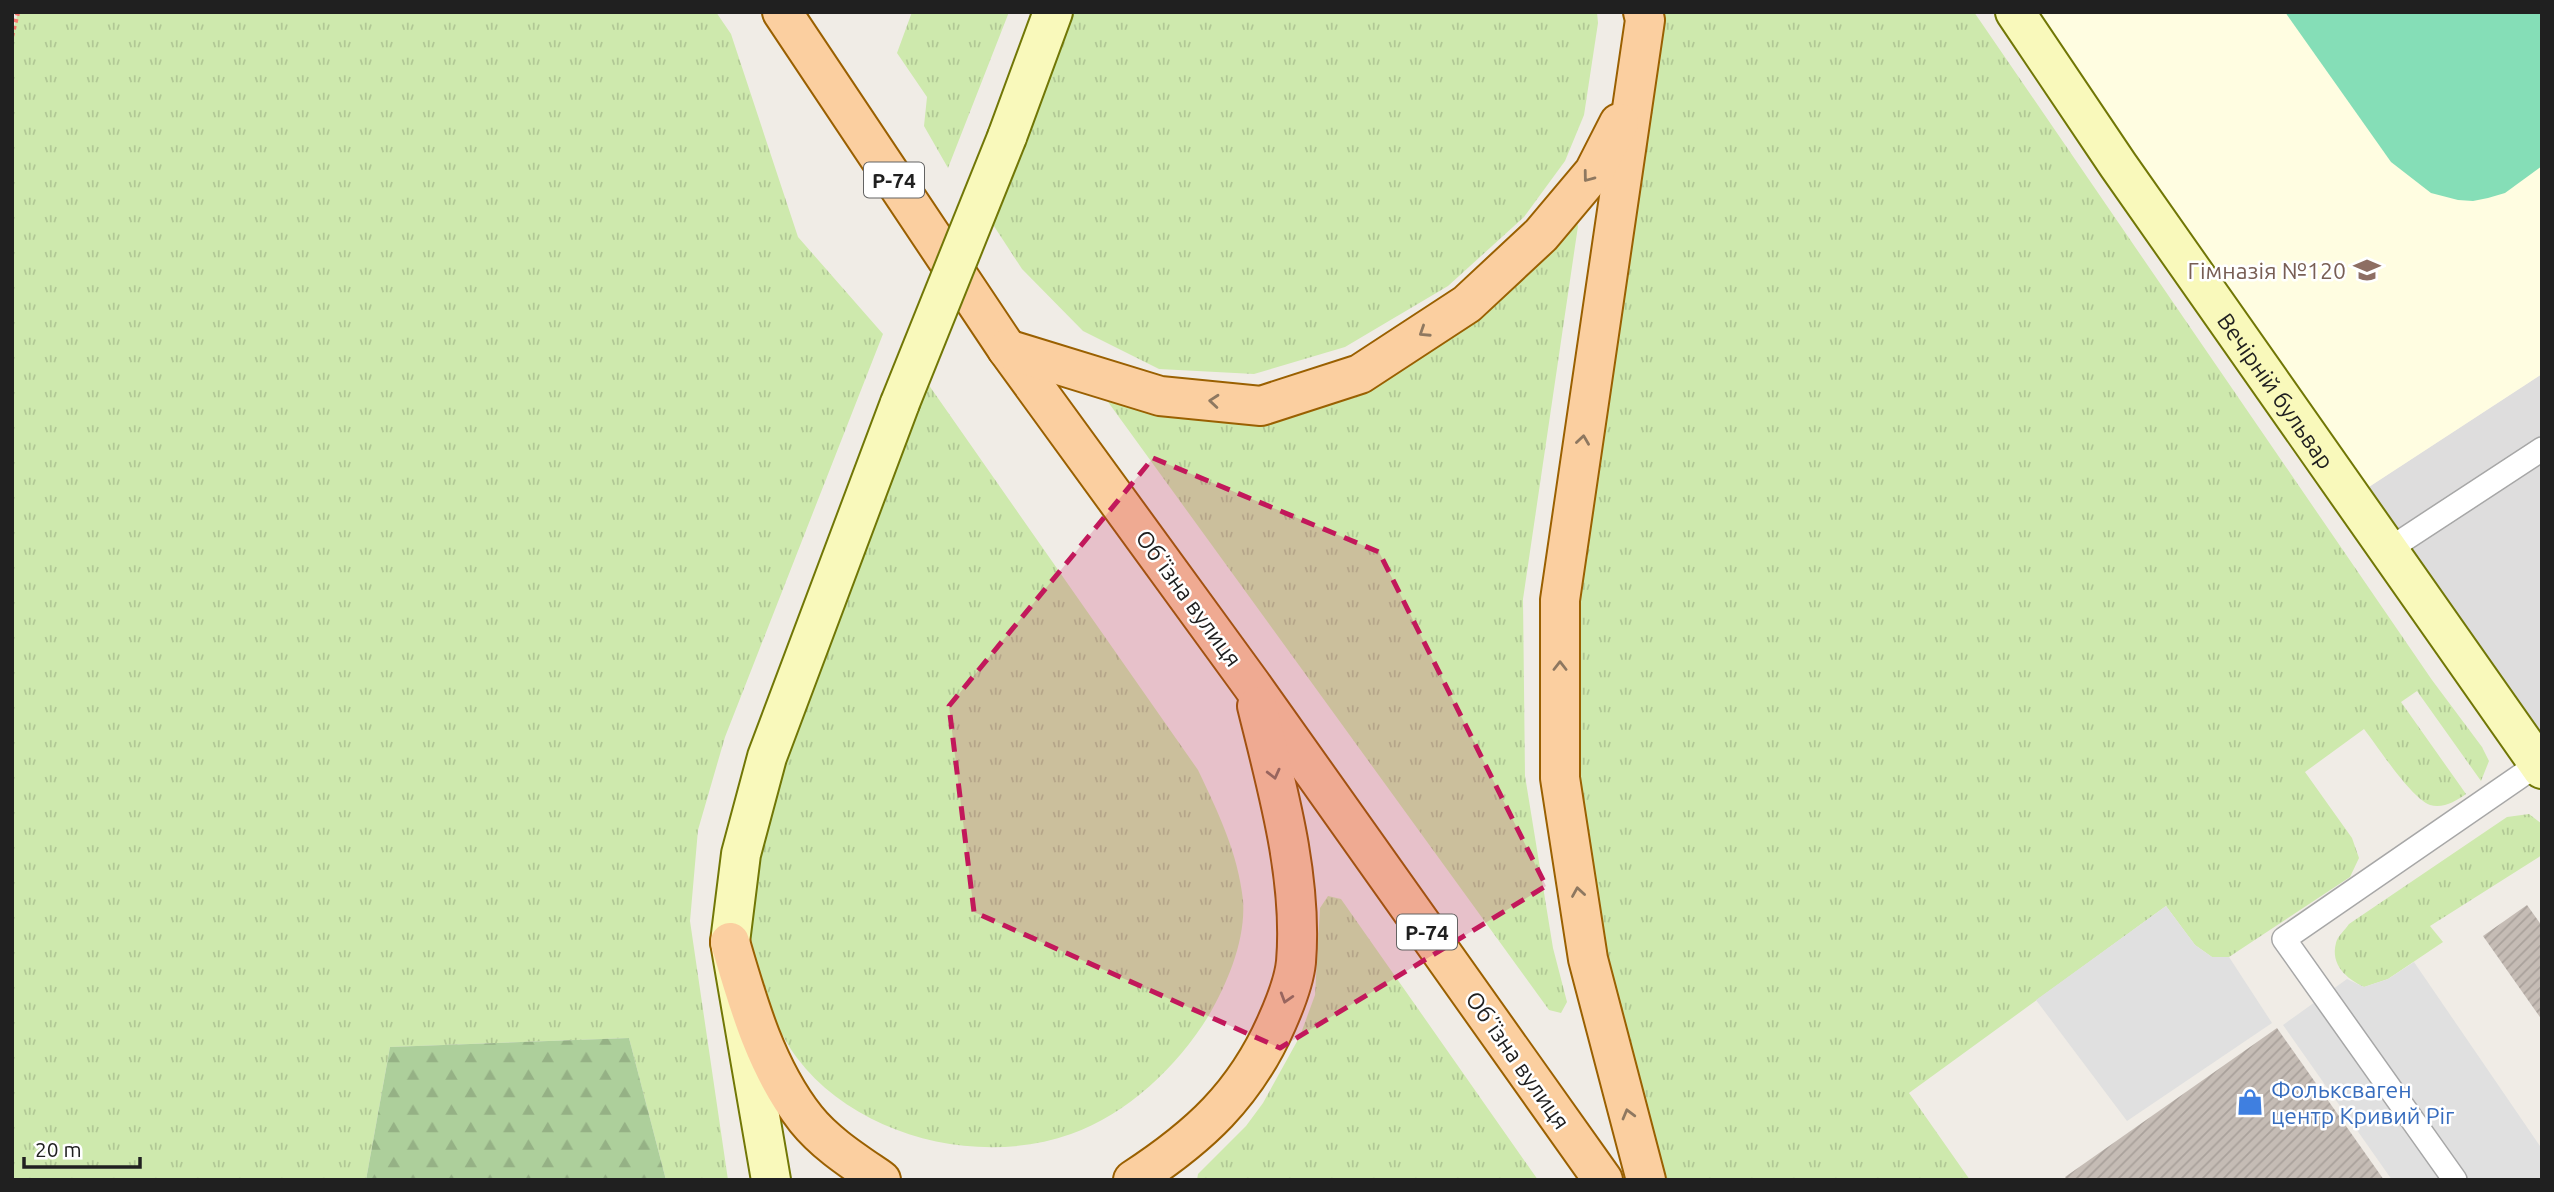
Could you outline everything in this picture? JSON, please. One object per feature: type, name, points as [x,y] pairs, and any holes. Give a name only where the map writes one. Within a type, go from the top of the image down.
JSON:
[{"type":"main road","name":"Обʼїзна вулиця","points":[[782,12],[1007,349],[1251,684],[1603,1180]]},
{"type":"main road","points":[[1643,12],[1645,20],[1560,600],[1560,778],[1588,959],[1646,1180]]},
{"type":"main road","points":[[1007,349],[1160,396],[1261,406],[1360,374],[1467,304],[1541,235],[1594,172],[1633,96]]},
{"type":"main road","points":[[1133,1180],[1163,1161],[1198,1133],[1233,1098],[1267,1045],[1284,1007],[1296,965],[1297,915],[1283,809],[1251,684]]},
{"type":"main road","points":[[730,943],[752,1017],[778,1074],[807,1120],[841,1152],[881,1180]]},
{"type":"street","points":[[771,1180],[730,943],[741,854],[767,757],[900,403],[1007,137],[1053,12]]},
{"type":"street","name":"Вечірній бульвар","points":[[2015,12],[2118,165],[2540,766]]},
{"type":"lane","points":[[2388,550],[2542,449]]},
{"type":"lane","points":[[2455,1180],[2284,939],[2540,766]]},
{"type":"path","points":[[12,36],[19,12]]},
{"type":"highlighted area","points":[[1153,458],[1379,552],[1546,886],[1280,1048],[974,912],[949,706]]},
{"type":"shaded area","name":"Гімназія №120","points":[[2015,12],[2542,12],[2542,374],[2352,498]]},
{"type":"shaded area","points":[[2542,374],[2542,769],[2352,498]]},
{"type":"shaded area","points":[[2166,906],[2195,945],[2212,957],[2229,957],[2272,1023],[2127,1121],[2036,1000]]},
{"type":"shaded area","points":[[2414,962],[2542,1149],[2542,1180],[2392,1180],[2283,1025],[2347,979],[2364,987],[2388,979]]},
{"type":"green space","points":[[18,12],[716,12],[731,34],[798,237],[883,334],[725,737],[698,830],[690,921],[728,1180],[666,1180],[629,1038],[390,1047],[366,1180],[12,1180],[12,36]]},
{"type":"green space","points":[[912,12],[1009,12],[948,168],[924,126],[927,97],[897,53]]},
{"type":"green space","points":[[1066,12],[1597,12],[1598,23],[1584,115],[1565,161],[1524,217],[1448,286],[1345,347],[1254,374],[1159,369],[1083,331],[1022,269],[988,217]]},
{"type":"green space","points":[[1658,12],[1974,12],[2432,680],[2482,747],[2489,761],[2481,781],[2417,691],[2401,702],[2466,794],[2454,802],[2440,806],[2430,805],[2422,800],[2404,783],[2364,729],[2305,772],[2352,838],[2359,858],[2350,877],[2229,957],[2212,957],[2195,945],[2166,906],[1909,1093],[1970,1180],[1667,1180],[1653,1141],[1597,935],[1574,779],[1573,603]]},
{"type":"green space","points":[[2285,12],[2542,12],[2542,166],[2505,193],[2488,198],[2458,200],[2431,193],[2391,162]]},
{"type":"green space","points":[[1575,217],[1578,226],[1523,599],[1525,776],[1553,948],[1567,1002],[1561,1013],[1549,1010],[1103,395],[1257,419]]},
{"type":"green space","points":[[926,381],[1198,770],[1232,849],[1243,900],[1239,945],[1223,989],[1197,1034],[1167,1070],[1132,1101],[1112,1114],[1071,1134],[1035,1143],[998,1147],[960,1145],[922,1138],[886,1125],[852,1108],[822,1085],[788,1044],[764,994],[751,940],[750,850]]},
{"type":"green space","points":[[2529,814],[2542,824],[2542,854],[2430,926],[2443,942],[2388,979],[2364,987],[2341,970],[2335,958],[2336,943],[2349,924],[2507,817]]},
{"type":"green space","points":[[1328,896],[1341,899],[1538,1180],[1197,1180],[1198,1174],[1246,1126],[1263,1103],[1300,1036],[1315,995],[1320,908]]},
{"type":"green space","points":[[629,1038],[666,1180],[366,1180],[390,1047]]},
{"type":"building","points":[[2527,905],[2542,926],[2542,1020],[2483,936]]},
{"type":"building","name":"Фольксваген центр Кривий Ріг","points":[[2277,1028],[2384,1180],[2067,1180],[2065,1177]]},
{"type":"place","name":"Гімназія №120","points":[[2367,270]]},
{"type":"place","name":"Фольксваген центр Кривий Ріг","points":[[2250,1102]]}]
